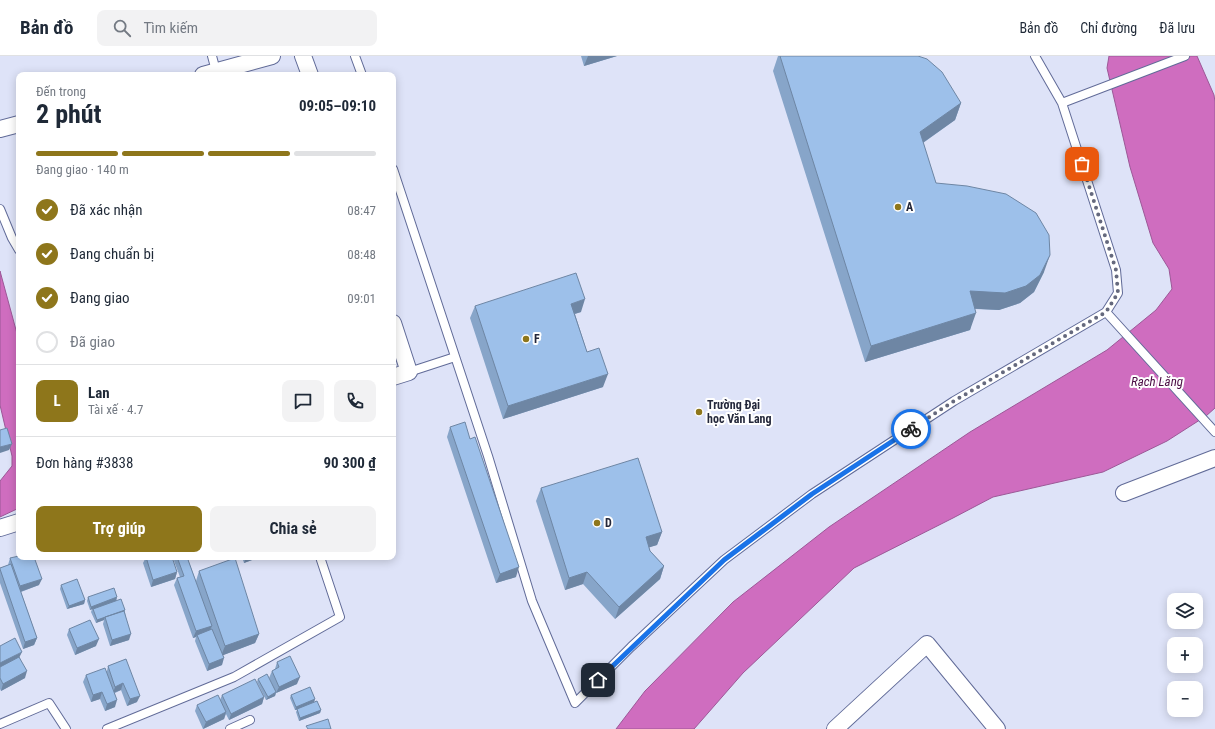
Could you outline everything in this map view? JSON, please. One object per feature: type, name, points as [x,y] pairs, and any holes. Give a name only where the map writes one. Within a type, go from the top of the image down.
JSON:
[{"type":"street","points":[[213,72],[272,56]]},
{"type":"street","points":[[303,56],[309,72]]},
{"type":"street","points":[[0,129],[16,125]]},
{"type":"street","points":[[396,332],[409,372],[396,376]]},
{"type":"street","points":[[1124,493],[1215,458]]},
{"type":"street","points":[[0,528],[16,523]]},
{"type":"street","points":[[835,729],[927,644],[997,729]]},
{"type":"lane","points":[[209,72],[212,56]]},
{"type":"lane","points":[[355,56],[361,72]]},
{"type":"lane","points":[[396,178],[456,357],[532,601],[575,702],[636,642],[724,560],[812,494],[954,401],[1106,312],[1118,293],[1116,270],[1062,104],[1035,56]]},
{"type":"lane","points":[[1062,104],[1102,87],[1185,56]]},
{"type":"lane","points":[[0,209],[16,245]]},
{"type":"lane","points":[[1106,312],[1214,431]]},
{"type":"lane","points":[[409,372],[456,357]]},
{"type":"lane","points":[[107,729],[234,677],[340,617],[321,560]]},
{"type":"lane","points":[[0,724],[49,703],[66,729]]},
{"type":"lane","points":[[230,729],[250,720]]},
{"type":"water","name":"Rạch Lăng","points":[[1109,56],[1197,56],[1214,95],[1215,408],[1206,416],[1167,441],[1103,472],[993,497],[854,568],[743,673],[694,729],[616,729],[645,691],[733,602],[829,527],[970,432],[1107,350],[1156,310],[1172,289],[1169,269],[1153,243],[1130,167],[1107,68]]},
{"type":"water","points":[[0,271],[16,330],[16,509],[0,517],[0,481],[12,466],[12,456],[0,405]]},
{"type":"building","name":"A","points":[[780,56],[918,56],[927,59],[942,72],[961,103],[920,132],[936,183],[967,186],[1006,194],[1036,213],[1049,235],[1050,255],[1040,275],[1026,286],[1005,293],[970,291],[976,313],[871,346]]},
{"type":"building","name":"F","points":[[576,273],[585,299],[571,304],[587,352],[599,348],[608,374],[508,406],[475,306]]},
{"type":"building","points":[[465,422],[470,439],[475,437],[519,567],[500,574],[450,427]]},
{"type":"building","points":[[7,428],[12,444],[0,447],[0,430]]},
{"type":"building","name":"D","points":[[638,458],[662,532],[646,537],[650,551],[664,566],[619,607],[587,572],[569,578],[541,488]]},
{"type":"building","points":[[16,557],[16,560],[35,560],[42,579],[20,586],[10,558]]},
{"type":"building","points":[[147,560],[173,560],[177,572],[153,580]]},
{"type":"building","points":[[178,560],[188,560],[212,626],[196,631],[177,578],[184,576]]},
{"type":"building","points":[[229,560],[236,560],[259,634],[225,646],[199,571]]},
{"type":"building","points":[[11,564],[37,638],[25,642],[0,569]]},
{"type":"building","points":[[77,579],[85,600],[69,606],[61,585]]},
{"type":"building","points":[[114,588],[117,597],[91,607],[88,597]]},
{"type":"building","points":[[121,599],[125,610],[97,620],[93,609]]},
{"type":"building","points":[[124,611],[131,634],[112,640],[105,617]]},
{"type":"building","points":[[90,620],[99,639],[77,648],[69,629]]},
{"type":"building","points":[[212,629],[224,658],[209,664],[197,635]]},
{"type":"building","points":[[15,638],[22,652],[0,663],[0,646]]},
{"type":"building","points":[[290,656],[300,677],[279,687],[272,671],[279,667],[277,662]]},
{"type":"building","points":[[19,657],[27,671],[3,684],[0,678],[0,667]]},
{"type":"building","points":[[126,659],[140,696],[130,699],[123,683],[115,687],[108,666]]},
{"type":"building","points":[[105,668],[117,700],[107,704],[102,692],[93,695],[86,675]]},
{"type":"building","points":[[267,674],[276,692],[268,697],[258,679]]},
{"type":"building","points":[[255,679],[264,697],[231,714],[222,695]]},
{"type":"building","points":[[310,687],[315,699],[296,707],[291,695]]},
{"type":"building","points":[[218,695],[226,712],[206,722],[197,705]]},
{"type":"building","points":[[317,701],[321,710],[300,718],[297,709]]},
{"type":"building","points":[[328,719],[331,729],[308,729],[306,726]]},
{"type":"way so far","points":[[911,429],[954,401],[1106,312],[1118,293],[1116,270],[1082,164]]},
{"type":"place","name":"A","points":[[898,207]]},
{"type":"place","name":"F","points":[[526,339]]},
{"type":"place","name":"Trường Đại học Văn Lang","points":[[699,412]]},
{"type":"place","name":"D","points":[[597,523]]},
{"type":"route","points":[[598,680],[724,560],[812,494],[911,429]]}]
